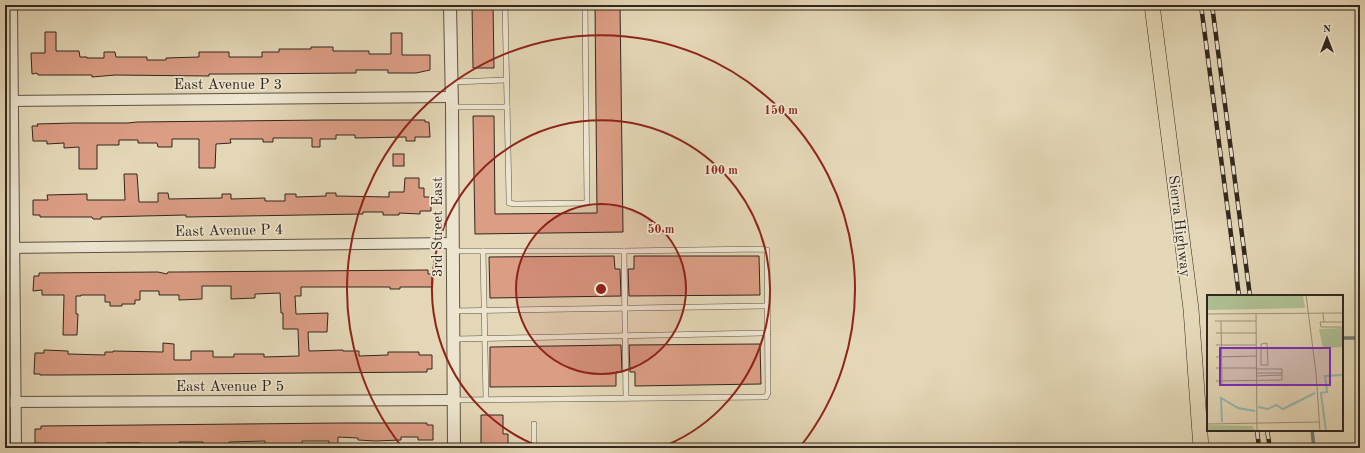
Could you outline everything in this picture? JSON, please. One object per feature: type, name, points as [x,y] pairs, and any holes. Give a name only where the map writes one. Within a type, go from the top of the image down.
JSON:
[{"type":"main road","name":"Sierra Highway","points":[[1152,5],[1191,309],[1201,448]]},
{"type":"street","points":[[12,5],[9,101],[10,402],[16,448]]},
{"type":"street","name":"3rd Street East","points":[[450,5],[452,82],[454,448]]},
{"type":"street","name":"East Avenue P 3","points":[[9,101],[452,102]]},
{"type":"street","name":"East Avenue P 4","points":[[10,248],[453,247]]},
{"type":"street","name":"East Avenue P 5","points":[[10,402],[454,400]]},
{"type":"lane","points":[[505,5],[509,203],[515,204],[586,203],[585,5]]},
{"type":"lane","points":[[452,82],[506,80]]},
{"type":"lane","points":[[452,102],[507,107]]},
{"type":"lane","points":[[453,247],[483,251],[767,250],[768,333],[768,393],[766,397],[454,400]]},
{"type":"lane","points":[[483,251],[486,399]]},
{"type":"lane","points":[[624,251],[626,398]]},
{"type":"lane","points":[[453,311],[767,306]]},
{"type":"lane","points":[[454,339],[768,333]]},
{"type":"lane","points":[[534,424],[534,448]]},
{"type":"building","points":[[472,5],[493,5],[494,68],[473,68]]},
{"type":"building","points":[[595,5],[620,5],[623,232],[475,234],[473,116],[494,116],[495,214],[597,213]]},
{"type":"building","points":[[45,32],[56,32],[56,51],[79,51],[80,57],[87,58],[104,58],[104,52],[115,52],[116,57],[147,57],[147,60],[199,57],[199,52],[229,52],[229,57],[262,57],[262,52],[279,52],[279,49],[311,49],[311,47],[333,47],[333,51],[369,51],[369,54],[391,54],[391,33],[402,33],[402,55],[430,55],[430,70],[416,73],[388,73],[388,70],[356,70],[356,73],[209,74],[209,76],[115,75],[92,77],[92,75],[32,74],[31,53],[45,53]]},
{"type":"building","points":[[425,120],[425,122],[429,122],[430,137],[415,137],[415,141],[406,141],[406,137],[355,138],[355,135],[336,135],[336,139],[320,139],[320,147],[312,147],[312,138],[273,138],[273,142],[263,142],[263,139],[230,139],[231,143],[216,144],[215,168],[199,168],[199,139],[172,139],[172,147],[158,147],[157,143],[138,143],[138,140],[119,140],[119,145],[97,145],[97,169],[79,169],[79,147],[64,148],[64,143],[47,144],[47,141],[33,141],[32,126],[38,126],[37,124],[74,123]]},
{"type":"building","points":[[393,154],[404,154],[404,166],[393,166]]},
{"type":"building","points":[[124,174],[137,174],[139,202],[158,202],[158,193],[168,193],[169,199],[222,198],[222,194],[231,194],[231,199],[265,198],[265,201],[285,201],[285,194],[296,194],[296,197],[326,196],[326,193],[336,193],[336,196],[389,197],[389,192],[404,192],[405,178],[419,178],[419,188],[424,188],[424,197],[431,197],[431,211],[420,211],[420,214],[399,213],[399,215],[383,215],[383,212],[363,212],[363,214],[101,217],[101,219],[93,219],[92,217],[40,217],[40,215],[33,215],[33,200],[48,200],[47,195],[87,194],[87,200],[125,200]]},
{"type":"building","points":[[614,256],[615,269],[620,269],[621,296],[490,298],[489,257]]},
{"type":"building","points":[[634,256],[759,256],[760,295],[629,296],[628,269],[634,269]]},
{"type":"building","points":[[428,270],[428,274],[432,274],[432,287],[400,287],[400,289],[390,289],[390,287],[301,287],[301,296],[295,296],[296,314],[328,313],[327,332],[308,332],[309,351],[359,351],[359,356],[388,355],[388,352],[419,352],[419,355],[432,355],[432,369],[427,369],[427,372],[34,374],[35,353],[44,353],[44,350],[68,351],[68,354],[105,355],[105,352],[113,351],[163,352],[163,343],[174,344],[174,360],[191,360],[191,351],[213,351],[213,357],[234,357],[234,354],[264,354],[264,357],[299,356],[298,329],[283,329],[283,313],[281,313],[280,293],[255,294],[255,298],[231,299],[231,286],[202,286],[202,299],[179,300],[179,295],[159,295],[159,291],[140,291],[140,300],[135,300],[135,304],[122,304],[122,306],[110,306],[110,302],[105,302],[105,295],[81,295],[76,296],[76,314],[78,314],[77,335],[63,335],[64,295],[42,295],[42,290],[33,291],[34,276],[39,276],[39,273],[158,272],[167,274],[168,272]]},
{"type":"building","points":[[760,344],[761,384],[635,386],[635,372],[630,372],[629,345]]},
{"type":"building","points":[[621,345],[622,372],[616,372],[616,386],[490,387],[490,347]]},
{"type":"building","points":[[481,415],[503,415],[503,434],[508,434],[508,448],[481,448]]},
{"type":"building","points":[[427,423],[427,425],[433,425],[433,440],[418,440],[418,437],[401,437],[401,440],[375,441],[338,437],[338,446],[329,446],[329,441],[302,441],[302,446],[265,446],[265,441],[229,442],[229,444],[179,442],[179,447],[140,447],[140,443],[106,443],[106,447],[88,448],[67,448],[67,444],[35,443],[35,429],[41,429],[41,426]]},
{"type":"waterway","points":[[1343,338],[1360,338]]},
{"type":"waterway","points":[[1312,431],[1314,448]]},
{"type":"railway","points":[[1201,5],[1239,295]]},
{"type":"railway","points":[[1212,5],[1250,295]]},
{"type":"railway","points":[[1257,431],[1259,448]]},
{"type":"railway","points":[[1267,431],[1270,448]]}]
